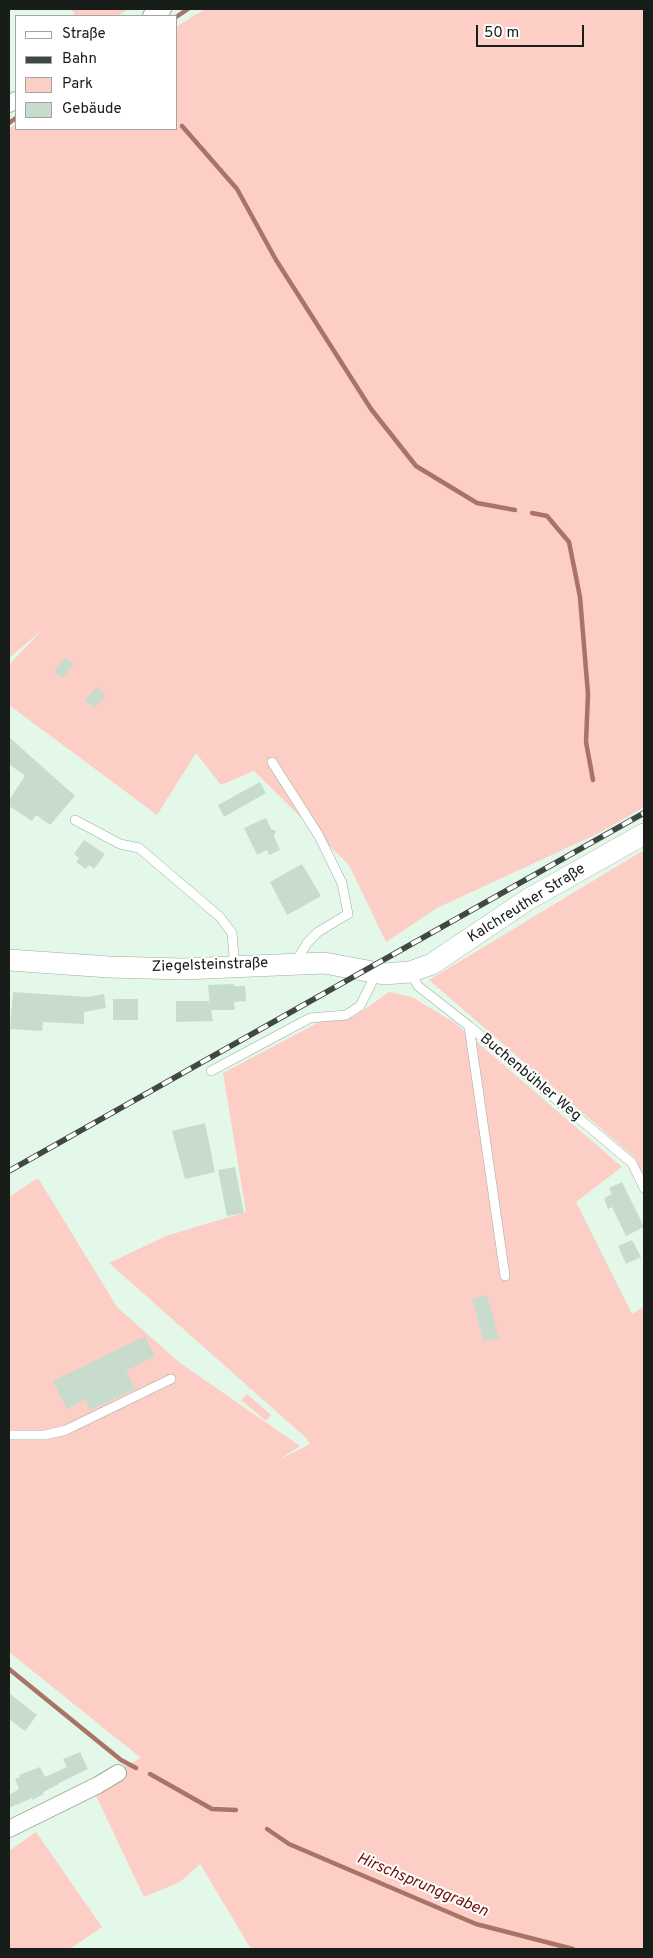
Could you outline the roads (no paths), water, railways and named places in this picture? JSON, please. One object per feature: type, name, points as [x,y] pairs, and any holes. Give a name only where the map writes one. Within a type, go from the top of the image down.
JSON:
[{"type":"street","name":"Kalchreuther Straße","points":[[410,972],[432,964],[519,905],[644,834]]},
{"type":"street","name":"Ziegelsteinstraße","points":[[9,960],[108,967],[235,968],[295,963],[334,964],[392,974],[410,972]]},
{"type":"street","points":[[9,1829],[98,1785],[118,1773]]},
{"type":"lane","points":[[272,762],[319,836],[342,883],[348,914],[318,932],[307,943],[295,963]]},
{"type":"lane","points":[[74,820],[120,844],[138,848],[220,917],[232,933],[235,968]]},
{"type":"lane","points":[[210,1072],[310,1018],[346,1015],[360,1006],[377,972]]},
{"type":"lane","name":"Buchenbühler Weg","points":[[410,972],[418,986],[469,1026],[632,1163],[644,1188]]},
{"type":"lane","points":[[469,1026],[505,1276]]},
{"type":"lane","points":[[9,1435],[44,1435],[66,1430],[171,1379]]},
{"type":"waterway","points":[[178,16],[188,9]]},
{"type":"waterway","points":[[9,123],[15,119]]},
{"type":"waterway","points":[[182,126],[237,189],[276,260],[371,409],[416,466],[477,503],[515,510]]},
{"type":"waterway","points":[[532,513],[547,516],[569,542],[580,597],[588,694],[586,742],[593,780]]},
{"type":"waterway","name":"Hirschsprunggraben","points":[[9,1669],[121,1760],[136,1768]]},
{"type":"waterway","name":"Hirschsprunggraben","points":[[150,1774],[212,1809],[236,1810]]},
{"type":"waterway","name":"Hirschsprunggraben","points":[[267,1829],[289,1844],[476,1924],[573,1949]]},
{"type":"railway","points":[[9,1171],[644,813]]}]
